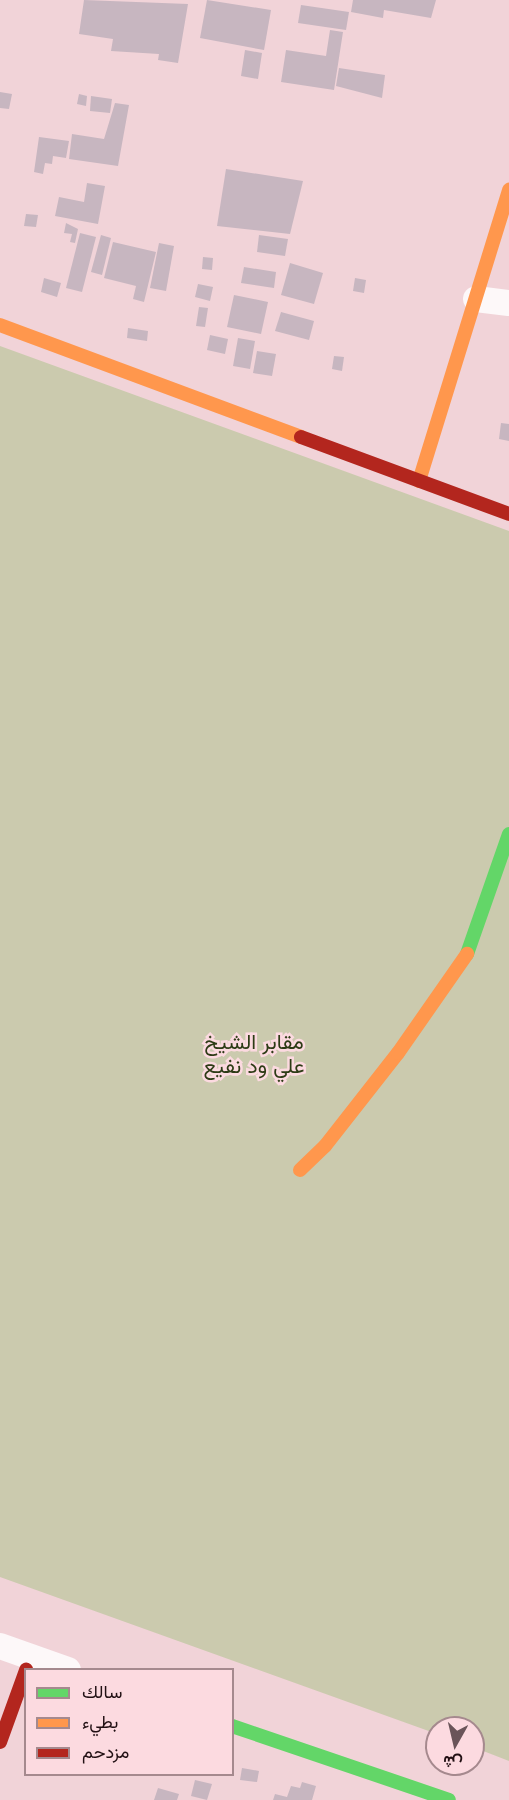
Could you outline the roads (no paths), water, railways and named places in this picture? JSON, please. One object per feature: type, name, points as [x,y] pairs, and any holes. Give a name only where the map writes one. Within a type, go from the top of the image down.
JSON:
[{"type":"street","points":[[419,481],[509,190]]},
{"type":"street","points":[[476,299],[509,303]]},
{"type":"street","points":[[0,325],[509,514]]},
{"type":"street","points":[[300,1170],[325,1146],[398,1053],[473,946],[509,834]]},
{"type":"street","points":[[0,1646],[27,1665],[52,1668]]},
{"type":"street","points":[[0,1742],[24,1674]]},
{"type":"street","points":[[234,1727],[449,1800]]},
{"type":"park label","name":"مقابر الشيخ علي ود نفيع","points":[[254,1054]]}]
